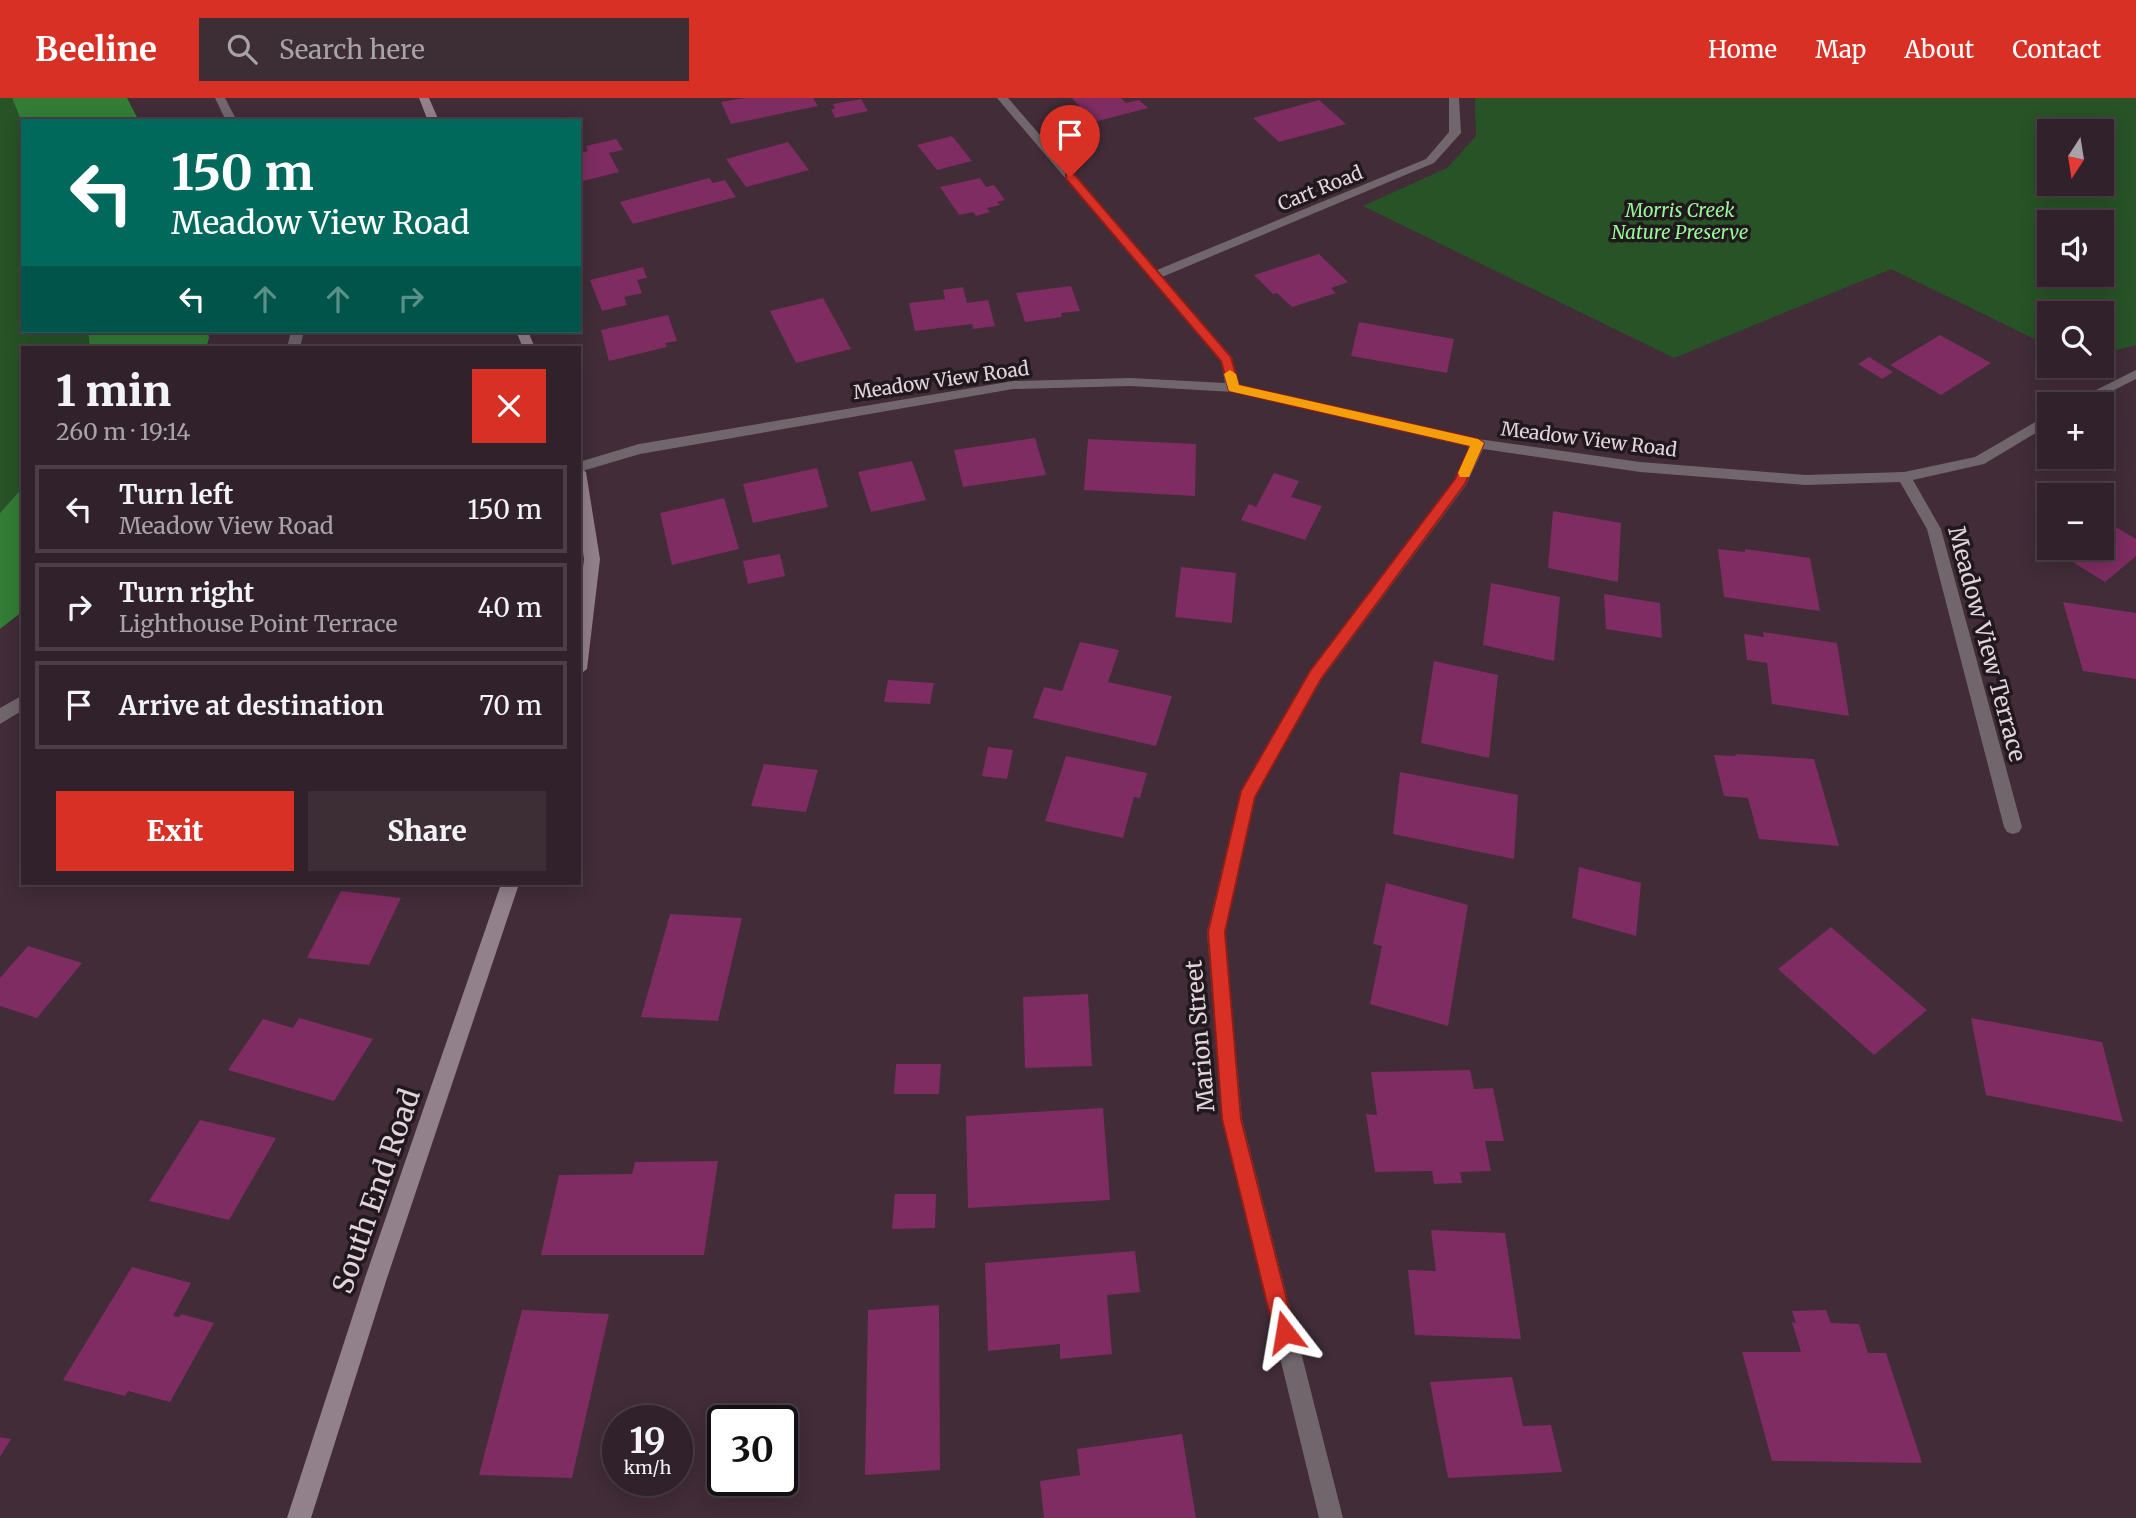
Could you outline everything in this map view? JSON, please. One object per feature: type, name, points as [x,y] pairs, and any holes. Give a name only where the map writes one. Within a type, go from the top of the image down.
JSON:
[{"type":"main road","points":[[424,98],[433,119]]},
{"type":"main road","points":[[581,483],[592,559],[581,652]]},
{"type":"main road","name":"South End Road","points":[[299,1518],[376,1278],[510,885]]},
{"type":"street","points":[[220,98],[231,119]]},
{"type":"street","points":[[1002,98],[1227,360],[1233,388]]},
{"type":"street","name":"Cart Road","points":[[1156,275],[1430,161],[1455,133],[1454,98]]},
{"type":"street","points":[[2099,392],[2136,374]]},
{"type":"street","name":"Meadow View Road","points":[[581,468],[639,449],[1013,385],[1131,382],[1233,388],[1478,443],[1640,467],[1805,480],[1904,477],[1979,461],[2037,426]]},
{"type":"street","name":"Marion Street","points":[[1331,1518],[1232,1119],[1216,932],[1247,796],[1316,675],[1461,481],[1478,443]]},
{"type":"street","name":"Meadow View Terrace","points":[[1904,477],[1934,529],[2013,827]]},
{"type":"street","points":[[0,717],[21,702]]},
{"type":"green space","points":[[0,98],[12,98],[21,120],[21,333],[88,333],[90,346],[21,346],[21,489],[0,513]]},
{"type":"green space","name":"Morris Creek Nature Preserve","points":[[1475,98],[2136,98],[2136,345],[2114,351],[2114,301],[2037,301],[2037,340],[1891,269],[1674,358],[1363,206],[1447,168],[1476,136]]},
{"type":"shaded area","points":[[12,98],[127,98],[138,119],[21,119]]},
{"type":"shaded area","points":[[88,333],[208,333],[209,338],[207,346],[90,346]]},
{"type":"shaded area","points":[[21,489],[21,613],[0,629],[0,513]]},
{"type":"building","points":[[744,98],[813,98],[818,106],[731,124],[721,102]]},
{"type":"building","points":[[1072,98],[1121,98],[1126,103],[1139,100],[1148,108],[1094,122]]},
{"type":"building","points":[[861,99],[868,111],[835,118],[831,109],[835,109],[833,104]]},
{"type":"building","points":[[1319,100],[1346,124],[1279,142],[1253,118]]},
{"type":"building","points":[[952,136],[972,161],[937,170],[917,145]]},
{"type":"building","points":[[616,139],[623,150],[609,153],[619,172],[581,182],[581,153],[588,151],[586,146]]},
{"type":"building","points":[[788,142],[809,170],[746,187],[726,159]]},
{"type":"building","points":[[709,178],[713,183],[725,180],[736,197],[633,224],[620,202]]},
{"type":"building","points":[[980,178],[986,187],[994,185],[1005,200],[997,202],[1000,205],[987,208],[990,212],[976,216],[973,212],[959,215],[940,187]]},
{"type":"building","points":[[1319,254],[1348,282],[1331,288],[1336,293],[1292,307],[1277,293],[1273,294],[1254,275]]},
{"type":"building","points":[[643,267],[647,278],[637,280],[642,293],[624,297],[627,305],[602,311],[590,280]]},
{"type":"building","points":[[1071,286],[1080,311],[1061,313],[1062,317],[1025,322],[1016,293]]},
{"type":"building","points":[[963,287],[967,303],[988,300],[995,326],[973,329],[972,324],[915,331],[909,303],[945,299],[943,290]]},
{"type":"building","points":[[823,298],[851,349],[796,363],[770,311]]},
{"type":"building","points":[[668,315],[677,341],[665,343],[667,347],[609,361],[601,330]]},
{"type":"building","points":[[1359,322],[1454,339],[1447,373],[1351,356]]},
{"type":"building","points":[[1940,335],[1991,363],[1941,395],[1890,365]]},
{"type":"building","points":[[1869,357],[1893,372],[1882,379],[1858,364]]},
{"type":"building","points":[[1035,438],[1046,475],[963,487],[954,450]]},
{"type":"building","points":[[1088,439],[1196,444],[1195,496],[1084,490]]},
{"type":"building","points":[[912,461],[926,500],[871,512],[858,472]]},
{"type":"building","points":[[817,468],[828,507],[753,523],[743,484]]},
{"type":"building","points":[[1274,473],[1299,481],[1291,497],[1322,506],[1305,540],[1241,520],[1249,504],[1256,507]]},
{"type":"building","points":[[724,498],[739,549],[672,565],[660,513]]},
{"type":"building","points":[[1553,511],[1621,523],[1618,582],[1548,568]]},
{"type":"building","points":[[2114,526],[2136,539],[2136,556],[2105,582],[2069,560],[2114,560]]},
{"type":"building","points":[[1718,549],[1745,552],[1745,549],[1810,558],[1820,611],[1724,597]]},
{"type":"building","points":[[780,554],[785,576],[748,584],[743,561]]},
{"type":"building","points":[[1181,567],[1236,573],[1232,623],[1175,617]]},
{"type":"building","points":[[1491,583],[1560,597],[1554,661],[1483,645]]},
{"type":"building","points":[[1604,594],[1660,603],[1662,638],[1606,629]]},
{"type":"building","points":[[2063,602],[2136,613],[2136,679],[2083,671]]},
{"type":"building","points":[[1763,632],[1837,643],[1849,716],[1772,704],[1767,663],[1747,660],[1744,634],[1764,637]]},
{"type":"building","points":[[1080,642],[1119,650],[1108,682],[1172,696],[1156,746],[1033,718],[1044,687],[1062,691]]},
{"type":"building","points":[[1434,661],[1498,675],[1489,758],[1421,743]]},
{"type":"building","points":[[888,680],[934,683],[930,704],[884,702]]},
{"type":"building","points":[[988,747],[1013,750],[1007,779],[982,776]]},
{"type":"building","points":[[1735,754],[1814,759],[1839,846],[1759,839],[1748,798],[1724,796],[1714,755],[1736,756]]},
{"type":"building","points":[[1066,756],[1147,773],[1140,798],[1134,797],[1123,838],[1045,821]]},
{"type":"building","points":[[764,764],[818,770],[806,812],[751,806]]},
{"type":"building","points":[[1400,772],[1518,795],[1514,859],[1393,834]]},
{"type":"building","points":[[1579,867],[1641,883],[1636,936],[1572,918]]},
{"type":"building","points":[[1386,883],[1468,905],[1448,1026],[1370,1004],[1382,946],[1373,944]]},
{"type":"building","points":[[341,891],[401,898],[369,965],[307,958]]},
{"type":"building","points":[[670,914],[742,918],[718,1021],[641,1017]]},
{"type":"building","points":[[1831,927],[1927,1010],[1874,1055],[1778,969]]},
{"type":"building","points":[[28,946],[82,963],[37,1018],[0,1006],[0,978]]},
{"type":"building","points":[[1088,994],[1092,1066],[1025,1068],[1023,997]]},
{"type":"building","points":[[299,1018],[373,1039],[334,1101],[228,1070],[263,1019],[293,1028]]},
{"type":"building","points":[[1971,1018],[2102,1042],[2123,1122],[1986,1095]]},
{"type":"building","points":[[896,1064],[941,1064],[939,1094],[894,1094]]},
{"type":"building","points":[[1470,1070],[1474,1089],[1493,1088],[1504,1141],[1485,1141],[1491,1171],[1460,1172],[1462,1183],[1434,1184],[1432,1171],[1375,1172],[1366,1114],[1377,1115],[1371,1072]]},
{"type":"building","points":[[1103,1108],[1110,1200],[968,1208],[966,1116]]},
{"type":"building","points":[[200,1120],[276,1138],[229,1220],[149,1201]]},
{"type":"building","points":[[718,1161],[704,1255],[541,1255],[559,1175],[632,1174],[635,1162]]},
{"type":"building","points":[[895,1194],[936,1194],[935,1228],[892,1229]]},
{"type":"building","points":[[1431,1230],[1505,1233],[1521,1339],[1415,1335],[1408,1270],[1436,1271]]},
{"type":"building","points":[[1135,1251],[1140,1292],[1107,1295],[1112,1354],[1060,1359],[1060,1344],[988,1351],[985,1263]]},
{"type":"building","points":[[132,1267],[191,1283],[173,1316],[179,1317],[181,1314],[214,1323],[170,1402],[128,1391],[125,1396],[63,1380]]},
{"type":"building","points":[[939,1305],[940,1470],[865,1475],[868,1310]]},
{"type":"building","points":[[522,1310],[609,1314],[572,1478],[479,1475]]},
{"type":"building","points":[[1826,1310],[1831,1323],[1859,1324],[1868,1353],[1886,1353],[1922,1463],[1772,1461],[1742,1352],[1801,1352],[1792,1322],[1796,1323],[1792,1311]]},
{"type":"building","points":[[1512,1377],[1523,1426],[1551,1425],[1562,1472],[1448,1478],[1430,1382]]},
{"type":"building","points":[[1182,1434],[1196,1518],[1044,1518],[1040,1481],[1080,1475],[1077,1449]]},
{"type":"building","points":[[0,1437],[11,1439],[0,1457]]},
{"type":"slow traffic","points":[[1230,374],[1233,388],[1478,443],[1464,473]]},
{"type":"route","points":[[1070,177],[1227,360],[1233,388],[1478,443],[1461,481],[1316,675],[1247,796],[1216,932],[1232,1119],[1285,1332]]}]
